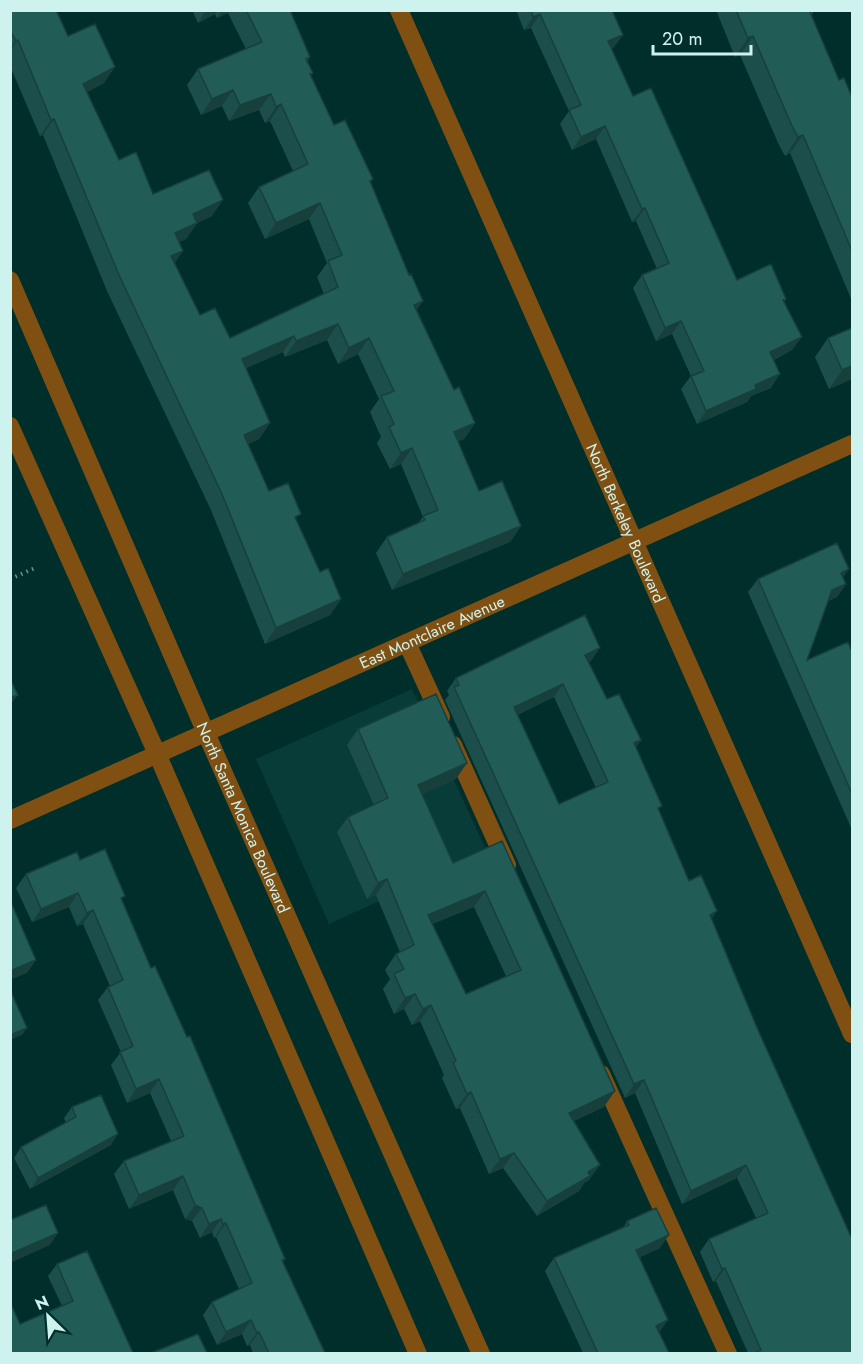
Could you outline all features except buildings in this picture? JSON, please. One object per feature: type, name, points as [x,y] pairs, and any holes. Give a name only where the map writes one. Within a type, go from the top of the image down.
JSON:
[{"type":"street","name":"North Berkeley Boulevard","points":[[399,10],[636,541],[852,1034]]},
{"type":"street","name":"North Santa Monica Boulevard","points":[[10,280],[206,734],[482,1353]]},
{"type":"street","points":[[10,426],[158,756],[418,1353]]},
{"type":"street","name":"East Montclaire Avenue","points":[[10,820],[158,756],[852,444]]},
{"type":"street","points":[[407,643],[516,884]]},
{"type":"street","points":[[595,1059],[728,1353]]},
{"type":"path","points":[[10,579],[35,568]]},
{"type":"shaded area","points":[[412,689],[487,852],[329,924],[256,759]]}]
